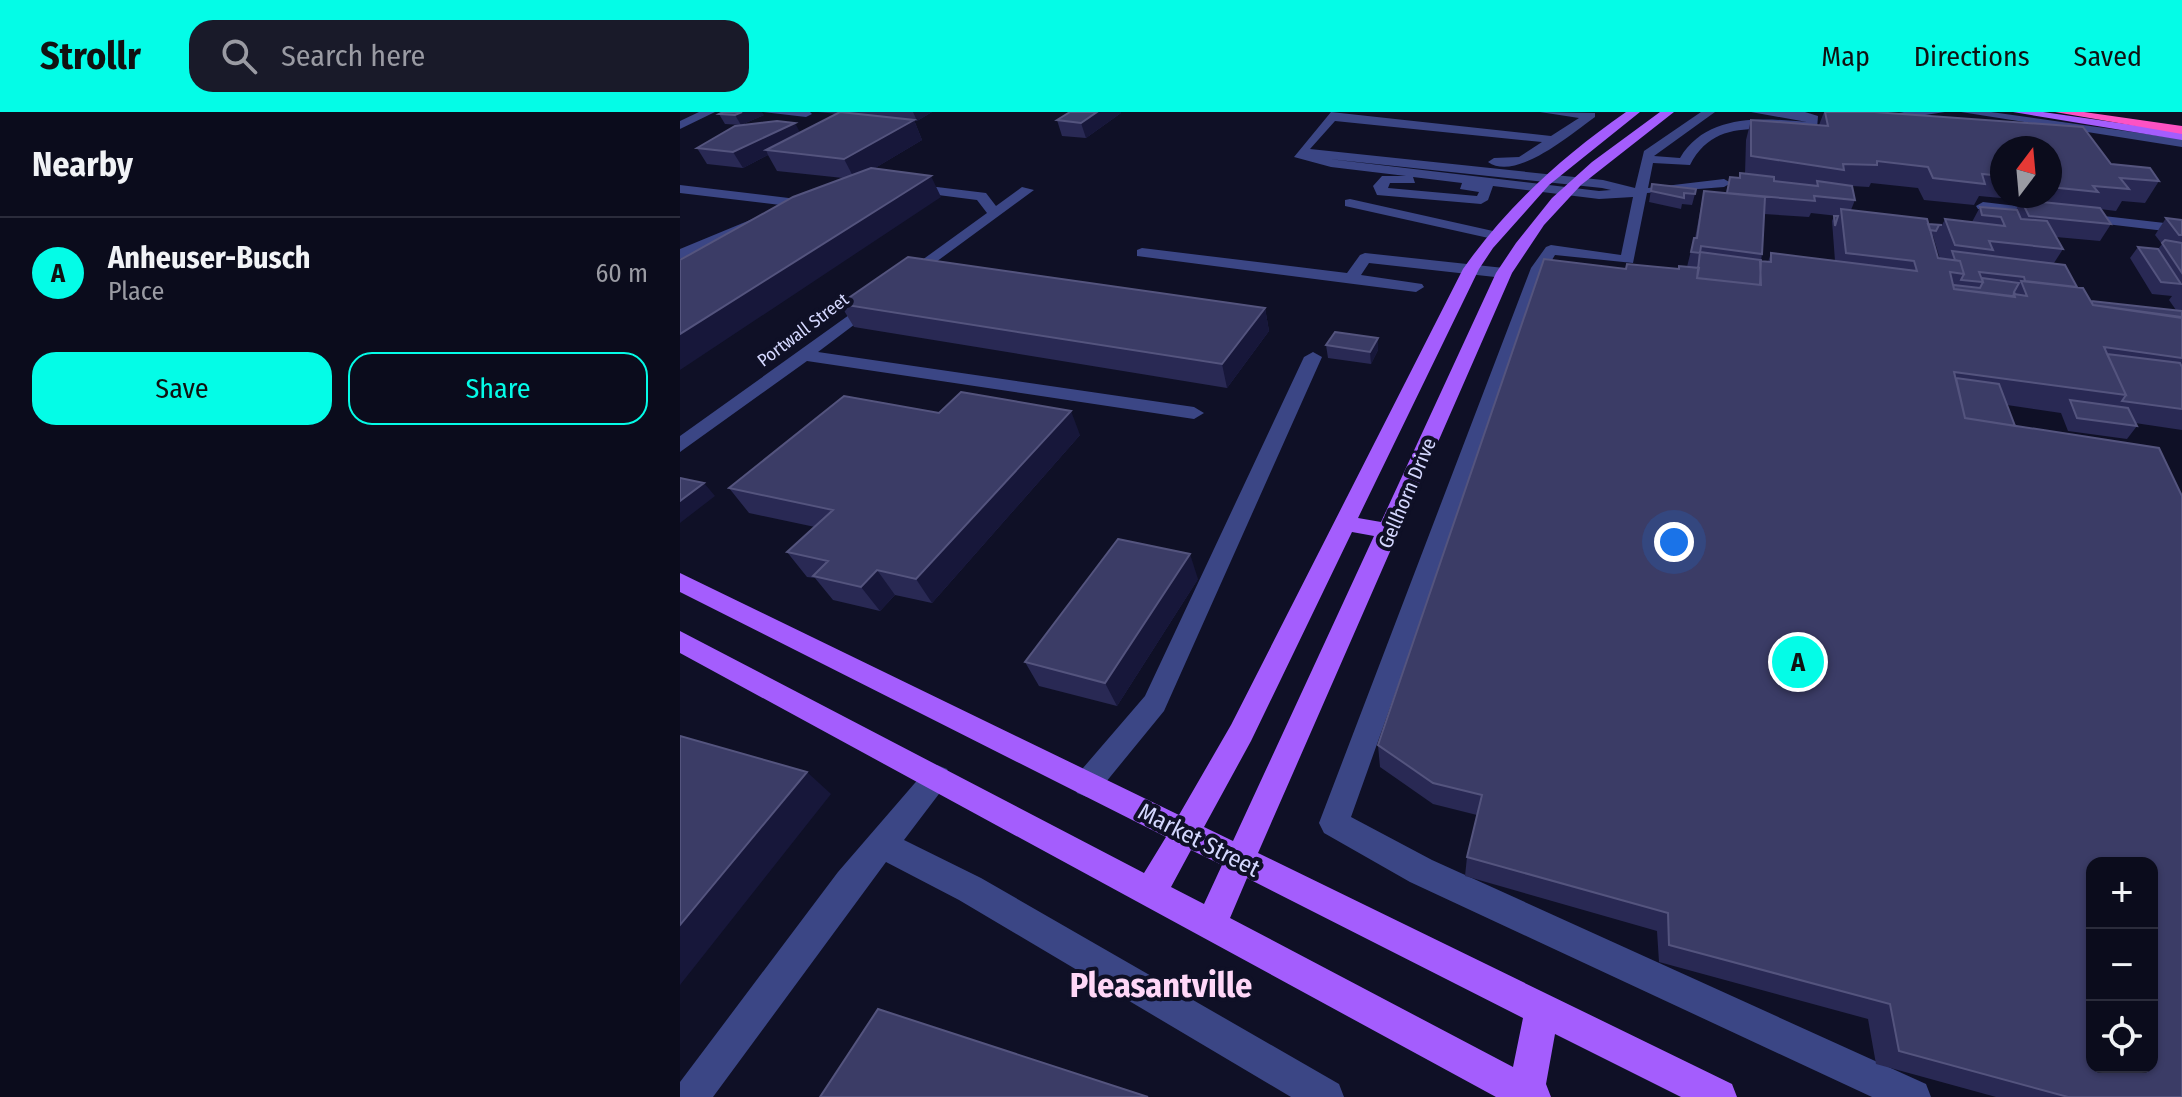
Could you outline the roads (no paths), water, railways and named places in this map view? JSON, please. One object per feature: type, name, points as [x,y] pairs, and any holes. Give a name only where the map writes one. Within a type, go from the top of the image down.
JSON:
[{"type":"highway","points":[[2061,112],[2182,133]]},
{"type":"highway","points":[[2127,112],[2182,120]]},
{"type":"main road","points":[[1635,112],[1685,118]]},
{"type":"main road","name":"Gellhorn Drive","points":[[1211,924],[1391,531],[1504,273],[1557,184],[1587,143],[1635,112]]},
{"type":"main road","points":[[2019,112],[2182,133]]},
{"type":"main road","name":"Gellhorn Drive","points":[[1151,892],[1241,733],[1417,373],[1471,269],[1493,235],[1557,184],[1685,118]]},
{"type":"main road","points":[[1417,373],[1456,379]]},
{"type":"main road","points":[[1343,523],[1391,531]]},
{"type":"main road","name":"Market Street","points":[[680,582],[1719,1097]]},
{"type":"main road","points":[[680,641],[1528,1096],[1542,1010]]},
{"type":"street","points":[[680,125],[709,112]]},
{"type":"street","points":[[769,112],[806,114]]},
{"type":"street","points":[[1403,112],[1574,128]]},
{"type":"street","points":[[1305,148],[1512,164],[1522,161],[1591,115],[1546,112]]},
{"type":"street","points":[[1757,112],[1817,119],[1813,126],[1685,118],[1650,150],[1628,260],[1551,250],[1539,268],[1334,823],[1421,871],[1913,1097]]},
{"type":"street","points":[[1865,118],[1939,112]]},
{"type":"street","points":[[1967,112],[2182,143]]},
{"type":"street","points":[[1554,140],[1335,115],[1300,157],[1331,163],[1557,184],[1599,195],[1639,194],[1724,183]]},
{"type":"street","points":[[1321,130],[1532,152]]},
{"type":"street","points":[[1419,170],[1444,183],[1488,189],[1481,200],[1382,192],[1380,186],[1387,179],[1419,170]]},
{"type":"street","points":[[893,186],[945,189],[981,196],[994,213]]},
{"type":"street","points":[[680,189],[805,204]]},
{"type":"street","name":"Portwall Street","points":[[680,446],[1027,190]]},
{"type":"street","points":[[680,254],[805,204],[834,198]]},
{"type":"street","points":[[1350,203],[1493,235]]},
{"type":"street","points":[[1983,206],[2182,229]]},
{"type":"street","points":[[1142,253],[1416,287]]},
{"type":"street","points":[[1351,278],[1365,258],[1504,273]]},
{"type":"street","points":[[804,355],[1194,413]]},
{"type":"street","points":[[1087,784],[1155,703],[1313,357]]},
{"type":"street","points":[[691,1097],[882,844],[937,778]]},
{"type":"street","points":[[882,844],[984,897],[1326,1097]]},
{"type":"place","name":"Anheuser-Busch","points":[[1798,662]]},
{"type":"district","name":"Pleasantville","points":[[1161,985]]}]
